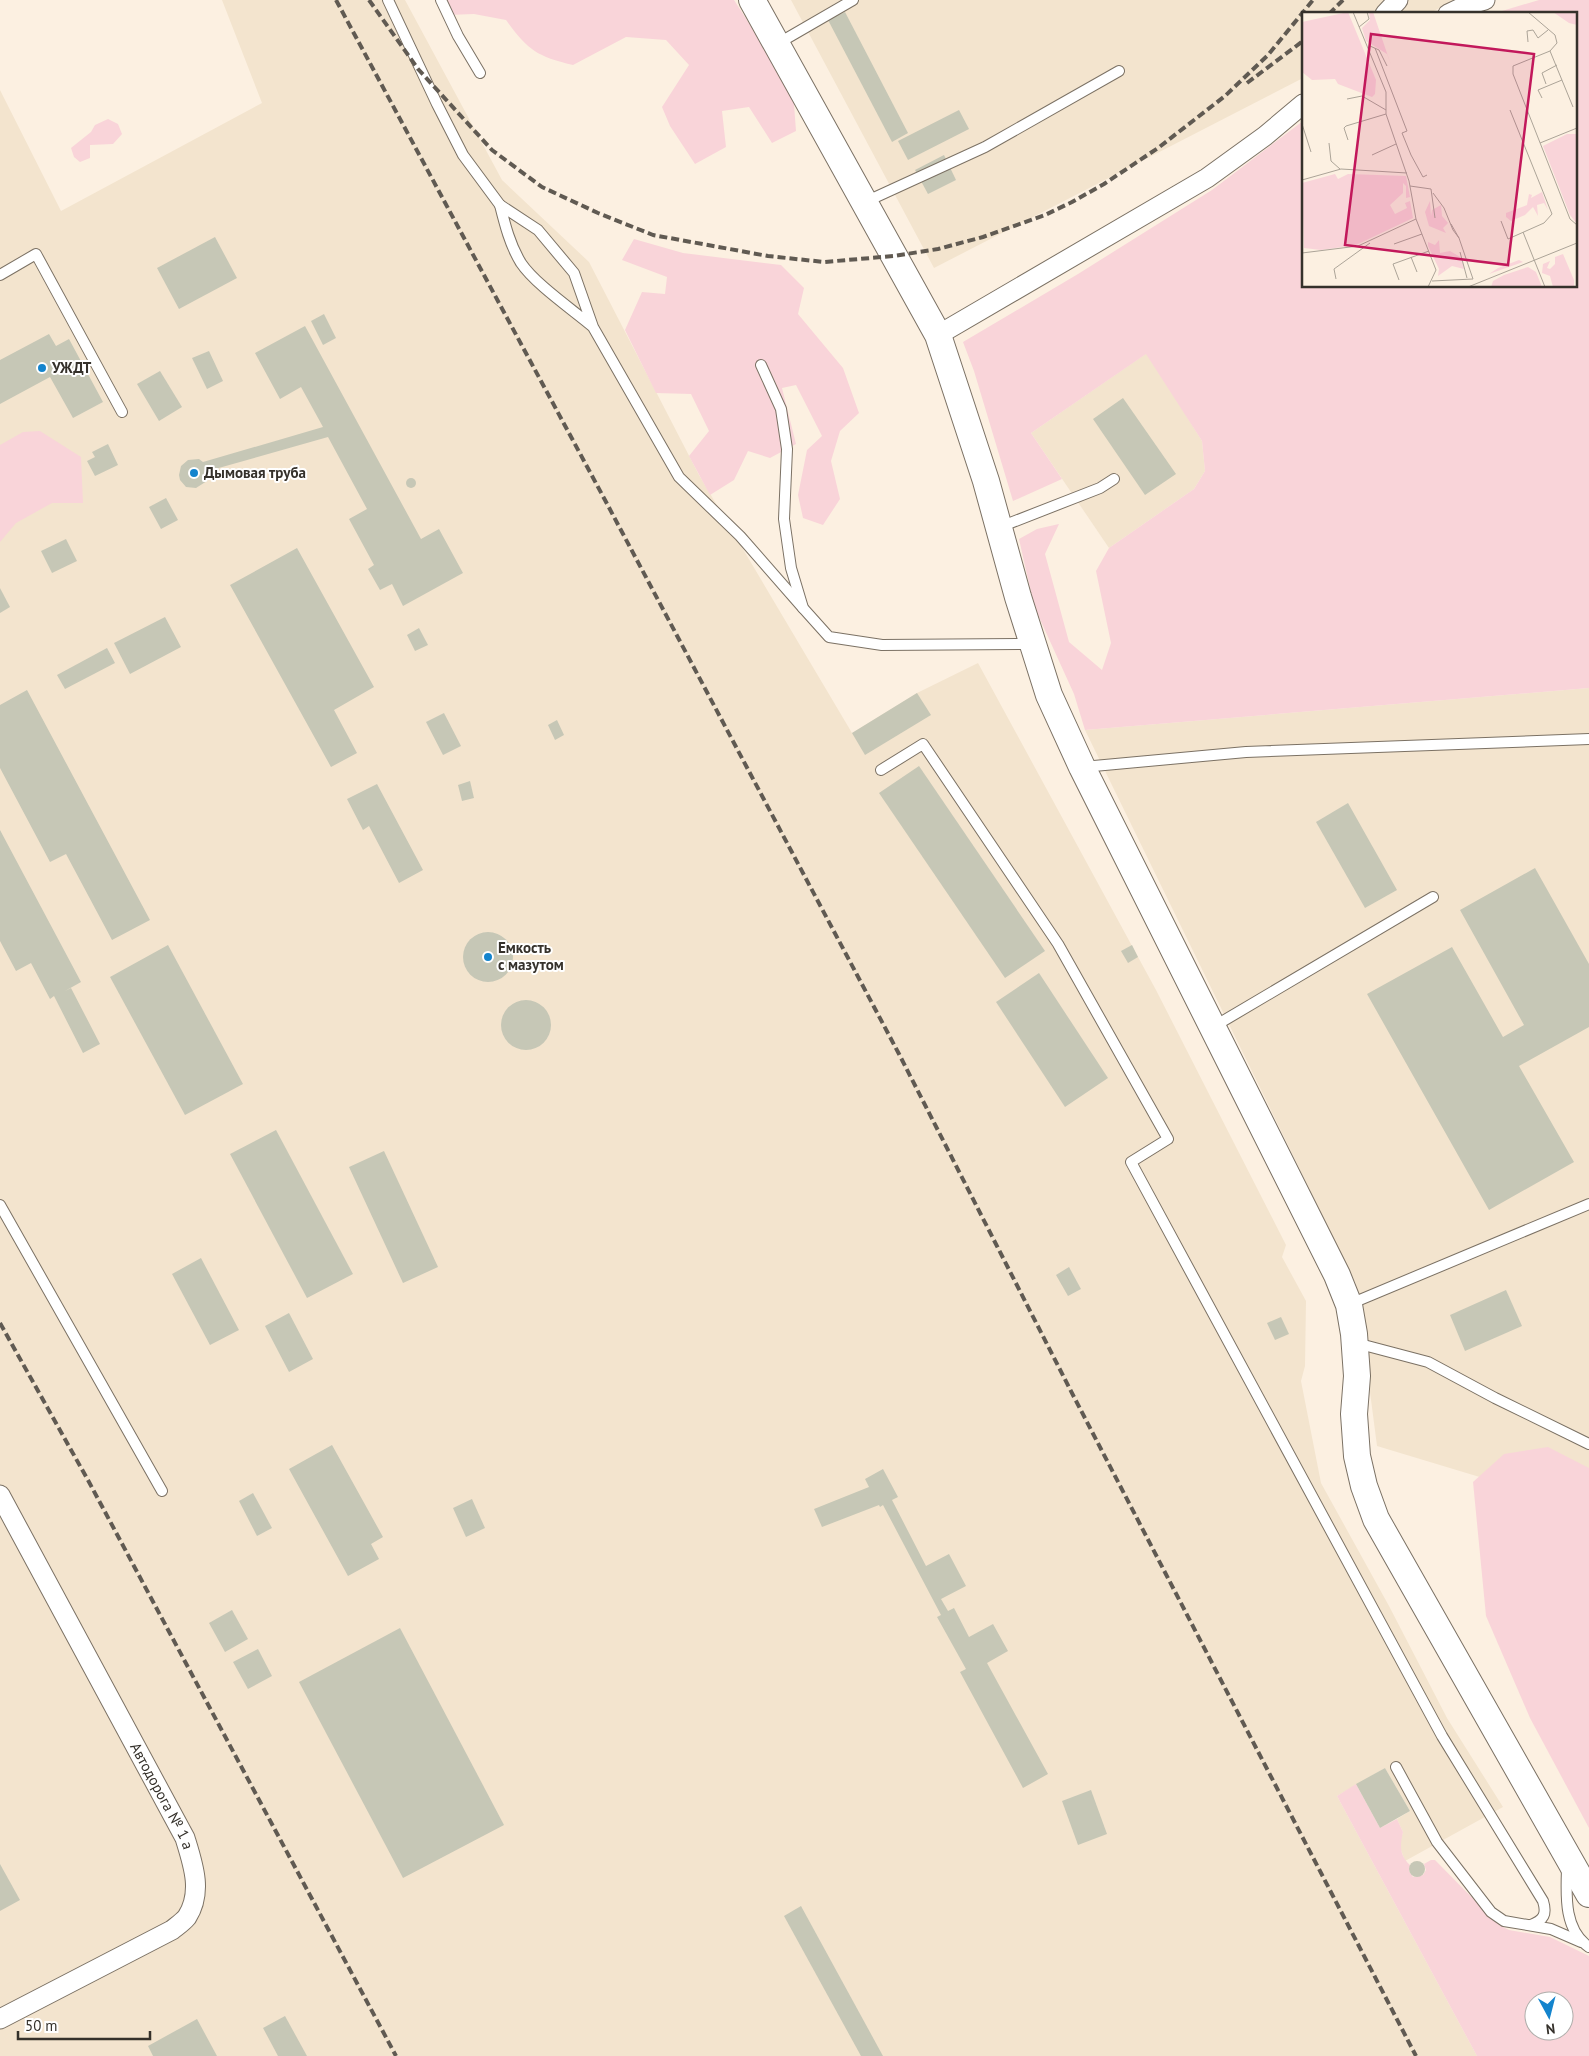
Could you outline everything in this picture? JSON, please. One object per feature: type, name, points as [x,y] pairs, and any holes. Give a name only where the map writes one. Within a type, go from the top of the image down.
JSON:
[{"type":"street","points":[[752,0],[938,335],[986,481],[1049,695],[1082,767],[1332,1266],[1349,1304],[1355,1342],[1357,1376],[1354,1414],[1357,1456],[1364,1486],[1376,1519],[1589,1894]]},
{"type":"street","points":[[1387,12],[1398,0]]},
{"type":"street","points":[[1452,12],[1485,0]]},
{"type":"street","points":[[938,335],[1207,178],[1265,136],[1302,105]]},
{"type":"street","name":"Автодорога № 1 а","points":[[0,1495],[185,1838],[196,1871],[195,1900],[186,1918],[172,1930],[0,2019]]},
{"type":"lane","points":[[388,0],[436,104],[463,155],[500,204],[538,230],[574,273],[593,327],[679,477],[740,536],[829,637],[882,645],[1033,644]]},
{"type":"lane","points":[[441,0],[458,36],[480,73]]},
{"type":"lane","points":[[776,44],[853,0]]},
{"type":"lane","points":[[864,203],[985,147],[1119,72]]},
{"type":"lane","points":[[500,204],[507,235],[522,264],[548,290],[593,327]]},
{"type":"lane","points":[[0,275],[36,254],[122,412]]},
{"type":"lane","points":[[761,364],[781,409],[787,449],[784,519],[791,568],[803,608]]},
{"type":"lane","points":[[999,527],[1100,488],[1114,479]]},
{"type":"lane","points":[[1082,767],[1246,752],[1589,739]]},
{"type":"lane","points":[[880,770],[923,744],[1058,944],[1168,1139],[1131,1162],[1442,1736],[1543,1901],[1546,1909],[1545,1916],[1539,1922],[1531,1925]]},
{"type":"lane","points":[[1212,1027],[1433,897]]},
{"type":"lane","points":[[1349,1304],[1589,1204]]},
{"type":"lane","points":[[0,1205],[162,1491]]},
{"type":"lane","points":[[1355,1342],[1428,1362],[1589,1444]]},
{"type":"lane","points":[[1396,1767],[1436,1842],[1491,1912],[1504,1921],[1551,1929],[1585,1944]]},
{"type":"lane","points":[[1567,1855],[1568,1915],[1573,1928],[1585,1944]]},
{"type":"shaded area","points":[[222,0],[405,0],[502,180],[589,262],[699,475],[852,733],[917,693],[978,663],[1156,990],[1286,1245],[1282,1257],[1306,1301],[1305,1366],[1301,1381],[1321,1483],[1389,1606],[1447,1718],[1503,1807],[1405,1861],[1399,1845],[1403,1832],[1397,1819],[1410,1811],[1385,1768],[1337,1796],[1477,2056],[0,2056],[0,90],[61,211],[262,103]]},
{"type":"shaded area","points":[[447,0],[734,0],[793,91],[796,131],[772,143],[749,107],[722,111],[726,147],[695,164],[670,126],[662,107],[689,65],[666,40],[626,37],[573,65],[541,55],[527,45],[506,20],[474,14],[448,15]]},
{"type":"shaded area","points":[[791,0],[1455,0],[1432,12],[1302,12],[1302,79],[934,268]]},
{"type":"shaded area","points":[[1539,0],[1589,0],[1589,688],[1085,730],[1074,694],[1034,606],[1019,539],[1037,529],[1059,524],[1045,554],[1069,642],[1102,670],[1111,643],[1096,571],[1109,548],[1194,489],[1205,471],[1202,441],[1146,354],[1031,433],[1062,479],[1013,501],[974,371],[963,342],[1078,274],[1212,190],[1302,122],[1302,288],[1576,288],[1576,12],[1499,12]]},
{"type":"shaded area","points":[[108,119],[118,124],[122,134],[113,144],[90,145],[90,158],[80,162],[74,157],[71,148],[91,132],[95,125]]},
{"type":"shaded area","points":[[634,239],[683,253],[781,265],[804,288],[798,314],[843,368],[859,413],[840,431],[831,461],[840,499],[823,525],[803,518],[798,495],[807,450],[822,436],[796,385],[782,388],[796,444],[770,458],[748,451],[734,480],[710,495],[689,456],[709,431],[691,394],[656,393],[625,330],[642,292],[665,294],[667,277],[622,260]]},
{"type":"shaded area","points":[[1147,353],[1202,441],[1205,471],[1194,489],[1109,548],[1031,433]]},
{"type":"shaded area","points":[[40,431],[81,457],[83,503],[52,503],[16,523],[0,542],[0,445],[23,432]]},
{"type":"shaded area","points":[[1589,688],[1589,1510],[1377,1446],[1356,1284],[1085,730]]},
{"type":"shaded area","points":[[1548,1447],[1589,1468],[1589,1828],[1530,1718],[1486,1616],[1473,1482],[1504,1454]]},
{"type":"shaded area","points":[[1356,1784],[1380,1828],[1397,1819],[1403,1832],[1402,1854],[1410,1865],[1409,1871],[1413,1877],[1423,1875],[1426,1870],[1424,1864],[1435,1860],[1499,1925],[1509,1930],[1550,1937],[1589,1956],[1589,2056],[1477,2056],[1337,1796]]},
{"type":"building","points":[[845,12],[908,133],[892,142],[828,20]]},
{"type":"building","points":[[959,110],[969,129],[908,160],[898,141]]},
{"type":"building","points":[[944,155],[956,180],[928,194],[915,170]]},
{"type":"building","points":[[215,237],[237,278],[179,309],[157,268]]},
{"type":"building","points":[[324,314],[336,338],[323,345],[311,321]]},
{"type":"building","points":[[305,326],[421,539],[439,529],[463,573],[403,606],[392,584],[380,590],[368,569],[374,565],[349,519],[367,509],[328,437],[208,471],[207,481],[196,488],[186,487],[180,480],[181,466],[188,460],[199,459],[203,462],[323,427],[301,387],[280,399],[255,353]]},
{"type":"building","name":"УЖДТ","points":[[49,334],[56,346],[69,339],[103,402],[73,418],[50,377],[0,404],[0,360]]},
{"type":"building","points":[[209,351],[223,381],[207,389],[192,358]]},
{"type":"building","points":[[160,371],[182,407],[159,421],[137,384]]},
{"type":"building","points":[[1123,398],[1176,474],[1145,495],[1093,419]]},
{"type":"building","points":[[108,444],[118,465],[95,476],[87,461],[95,457],[92,452]]},
{"type":"building","points":[[411,478],[416,483],[411,488],[406,483]]},
{"type":"building","points":[[166,498],[178,520],[161,529],[149,507]]},
{"type":"building","points":[[66,539],[77,561],[52,573],[41,551]]},
{"type":"building","points":[[297,548],[374,687],[334,710],[357,753],[331,767],[230,585]]},
{"type":"building","points":[[0,588],[10,607],[0,613]]},
{"type":"building","points":[[165,617],[181,647],[130,674],[114,643]]},
{"type":"building","points":[[419,628],[428,645],[415,651],[407,635]]},
{"type":"building","points":[[107,648],[115,663],[65,689],[57,675]]},
{"type":"building","points":[[27,690],[150,920],[112,940],[66,854],[50,862],[0,768],[0,705]]},
{"type":"building","points":[[917,693],[931,715],[865,755],[852,733]]},
{"type":"building","points":[[444,713],[461,746],[443,755],[426,722]]},
{"type":"building","points":[[557,720],[564,735],[555,740],[548,725]]},
{"type":"building","points":[[919,766],[1045,951],[1005,978],[879,793]]},
{"type":"building","points":[[470,781],[474,798],[462,801],[458,785]]},
{"type":"building","points":[[377,784],[423,870],[399,883],[369,826],[363,830],[347,799]]},
{"type":"building","points":[[1348,803],[1397,890],[1365,908],[1316,822]]},
{"type":"building","points":[[0,830],[81,982],[65,991],[71,988],[100,1044],[83,1053],[54,996],[50,999],[31,963],[16,971],[0,941]]},
{"type":"building","points":[[1535,868],[1589,964],[1589,1027],[1519,1066],[1574,1162],[1489,1210],[1367,994],[1452,947],[1503,1037],[1524,1025],[1460,910]]},
{"type":"building","name":"Емкость с мазутом","points":[[488,932],[498,934],[506,939],[511,947],[513,957],[511,967],[506,975],[498,980],[488,982],[478,980],[470,975],[465,967],[463,957],[465,947],[470,939],[478,934]]},
{"type":"building","points":[[168,945],[243,1084],[185,1115],[110,977]]},
{"type":"building","points":[[1132,945],[1138,957],[1128,963],[1121,951]]},
{"type":"building","points":[[1039,973],[1108,1078],[1065,1107],[996,1002]]},
{"type":"building","name":"Емкость с мазутом","points":[[526,1000],[536,1002],[544,1007],[549,1015],[551,1025],[549,1035],[544,1043],[536,1048],[526,1050],[516,1048],[508,1043],[503,1035],[501,1025],[503,1015],[508,1007],[516,1002]]},
{"type":"building","points":[[276,1130],[353,1274],[307,1298],[230,1154]]},
{"type":"building","points":[[384,1151],[438,1267],[403,1283],[349,1167]]},
{"type":"building","points":[[201,1258],[239,1330],[210,1345],[172,1274]]},
{"type":"building","points":[[1069,1267],[1081,1289],[1068,1296],[1056,1275]]},
{"type":"building","points":[[1506,1290],[1522,1326],[1465,1351],[1450,1315]]},
{"type":"building","points":[[289,1313],[313,1359],[289,1372],[265,1326]]},
{"type":"building","points":[[1281,1317],[1289,1334],[1275,1340],[1267,1323]]},
{"type":"building","points":[[332,1445],[383,1537],[371,1544],[379,1559],[348,1576],[289,1469]]},
{"type":"building","points":[[883,1469],[898,1497],[892,1500],[926,1566],[949,1554],[966,1586],[941,1599],[948,1611],[954,1608],[969,1637],[993,1624],[1008,1651],[987,1663],[1048,1774],[1023,1788],[960,1672],[966,1669],[937,1617],[941,1615],[883,1505],[822,1527],[814,1509],[869,1487],[865,1479]]},
{"type":"building","points":[[253,1493],[272,1528],[257,1536],[239,1501]]},
{"type":"building","points":[[472,1499],[485,1528],[466,1537],[453,1508]]},
{"type":"building","points":[[232,1610],[248,1639],[225,1652],[209,1623]]},
{"type":"building","points":[[400,1628],[504,1825],[403,1878],[299,1682]]},
{"type":"building","points":[[258,1649],[272,1676],[248,1689],[233,1662]]},
{"type":"building","points":[[1385,1768],[1410,1811],[1380,1828],[1356,1784]]},
{"type":"building","points":[[1091,1790],[1107,1834],[1078,1845],[1062,1801]]},
{"type":"building","points":[[1414,1861],[1420,1861],[1425,1866],[1423,1875],[1414,1877],[1409,1872],[1409,1866]]},
{"type":"building","points":[[0,1864],[20,1900],[0,1911]]},
{"type":"building","points":[[801,1906],[883,2056],[861,2056],[784,1916]]},
{"type":"building","points":[[285,2016],[307,2056],[278,2056],[263,2028]]},
{"type":"building","points":[[197,2019],[217,2056],[153,2056],[148,2046]]},
{"type":"railway","points":[[336,0],[605,500],[899,1054],[1074,1397],[1416,2056]]},
{"type":"railway","points":[[369,0],[418,69],[492,150],[542,187],[598,213],[653,235],[768,256],[824,262],[894,256],[938,249],[983,237],[1045,215],[1072,202],[1104,184],[1158,148],[1225,96],[1268,55],[1302,13]]},
{"type":"railway","points":[[1303,12],[1313,0]]},
{"type":"railway","points":[[1331,12],[1343,0]]},
{"type":"railway","points":[[1247,83],[1302,42]]},
{"type":"railway","points":[[0,1323],[89,1482],[396,2056]]},
{"type":"place","name":"УЖДТ","points":[[42,368]]},
{"type":"place","name":"Дымовая труба","points":[[194,473]]},
{"type":"place","name":"Емкость с мазутом","points":[[488,957]]}]
